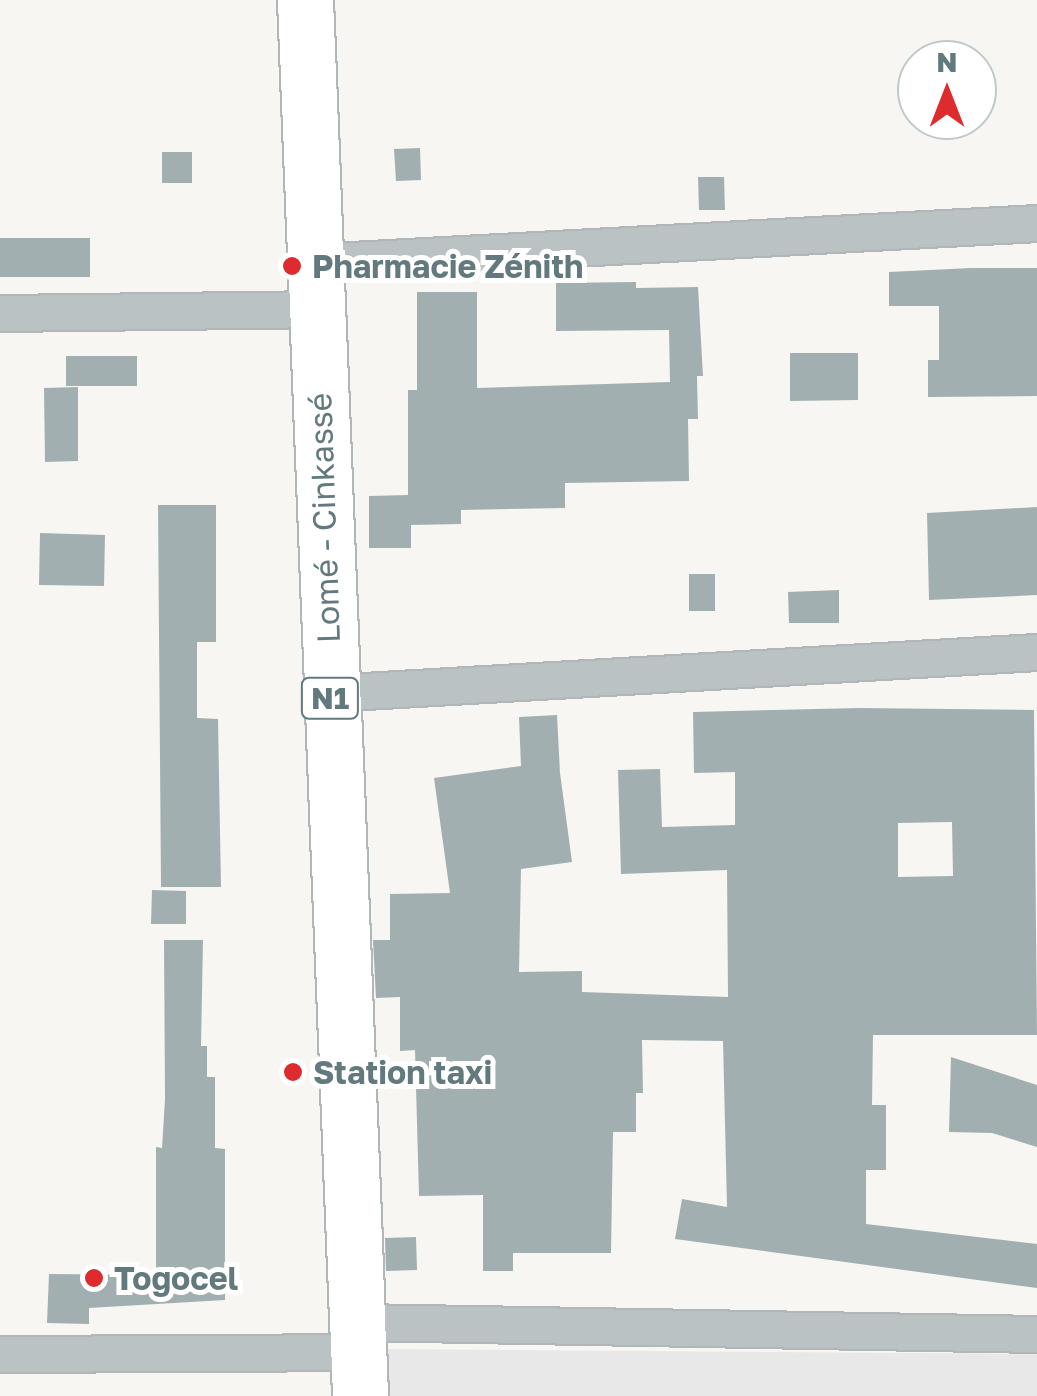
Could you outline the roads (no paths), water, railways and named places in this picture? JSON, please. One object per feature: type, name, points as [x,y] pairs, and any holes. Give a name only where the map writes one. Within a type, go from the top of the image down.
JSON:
[{"type":"highway","name":"Lomé - Cinkassé","points":[[305,0],[359,1357]]},
{"type":"street","points":[[0,314],[1037,223]]},
{"type":"street","points":[[330,693],[1037,652]]},
{"type":"street","points":[[0,1354],[359,1357],[1037,1334]]},
{"type":"place","name":"Pharmacie Zénith","points":[[292,266]]},
{"type":"place","name":"Station taxi","points":[[293,1072]]},
{"type":"place","name":"Togocel","points":[[94,1278]]}]
